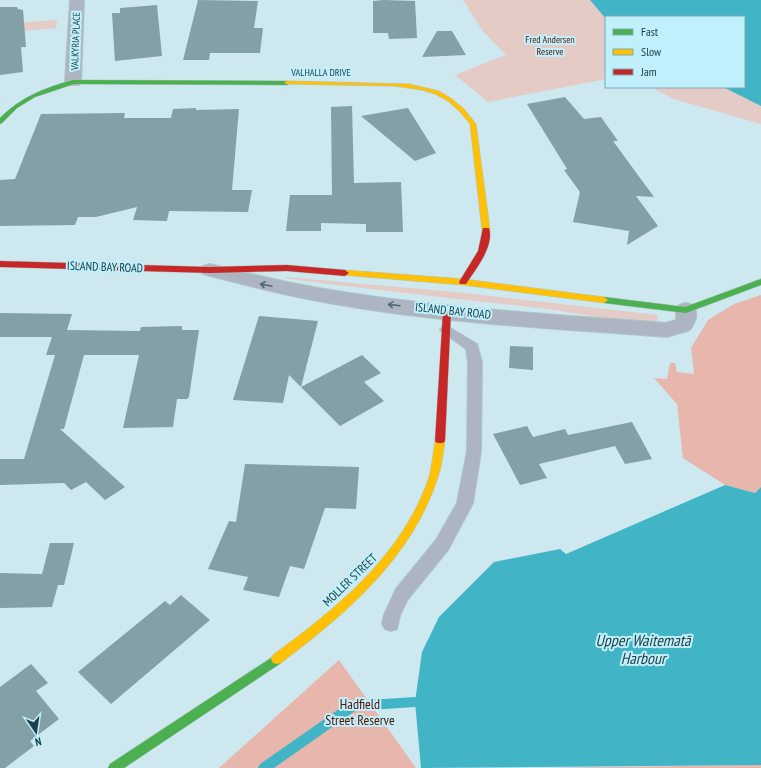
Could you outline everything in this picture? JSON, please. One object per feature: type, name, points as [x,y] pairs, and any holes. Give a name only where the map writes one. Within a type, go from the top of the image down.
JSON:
[{"type":"street","name":"VALKYRIA PLACE","points":[[73,82],[77,0]]},
{"type":"street","name":"VALHALLA DRIVE","points":[[0,122],[8,112],[24,99],[47,89],[73,82],[404,84],[432,90],[455,101],[466,112],[473,124],[488,229],[485,247],[463,282]]},
{"type":"street","name":"ISLAND BAY ROAD","points":[[0,264],[210,270],[287,268],[463,282],[686,310],[761,282]]},
{"type":"street","name":"ISLAND BAY ROAD","points":[[210,270],[275,287],[338,298],[447,321],[667,330],[683,325],[686,320],[686,310]]},
{"type":"street","name":"MOLLER STREET","points":[[114,768],[260,672],[297,644],[360,590],[384,565],[419,516],[434,477],[439,450],[447,321]]},
{"type":"lane","points":[[391,624],[392,615],[402,594],[442,545],[465,503],[474,451],[475,362],[472,347],[447,321]]},
{"type":"green space","name":"Fred Andersen Reserve","points":[[463,0],[758,0],[761,3],[761,124],[674,99],[653,88],[745,88],[745,16],[605,16],[605,79],[488,102],[455,75],[506,55],[482,30]]},
{"type":"green space","points":[[57,20],[56,28],[0,33],[0,24]]},
{"type":"green space","points":[[286,277],[455,292],[658,315],[657,323],[625,320],[531,307],[283,278]]},
{"type":"green space","points":[[761,295],[761,487],[755,493],[725,485],[683,458],[677,404],[654,378],[667,379],[670,363],[675,363],[677,372],[694,374],[691,348],[708,320],[734,304]]},
{"type":"green space","name":"Hadfield Street Reserve","points":[[339,660],[416,768],[219,768]]},
{"type":"green space","points":[[761,765],[761,768],[546,768]]},
{"type":"water","points":[[590,0],[761,0],[761,106],[725,88],[745,88],[745,16],[605,16],[605,18]]},
{"type":"water","name":"Upper Waitematā Harbour","points":[[725,485],[755,493],[761,487],[761,765],[421,768],[415,702],[422,652],[439,617],[494,562],[560,549],[566,554]]},
{"type":"building","points":[[198,0],[258,1],[254,28],[263,28],[260,53],[210,53],[209,60],[183,60]]},
{"type":"building","points":[[373,1],[415,1],[417,38],[389,39],[388,33],[373,33]]},
{"type":"building","points":[[157,5],[162,56],[115,61],[112,13],[120,13],[120,8]]},
{"type":"building","points":[[0,7],[17,7],[18,9],[23,10],[26,47],[21,47],[23,72],[0,75]]},
{"type":"building","points":[[437,31],[452,31],[466,55],[422,57]]},
{"type":"building","points":[[565,97],[584,119],[601,117],[618,141],[613,141],[654,197],[636,196],[658,226],[627,245],[629,231],[573,222],[580,192],[564,170],[567,169],[527,104]]},
{"type":"building","points":[[352,106],[354,183],[401,182],[403,232],[366,232],[366,224],[321,223],[321,231],[286,231],[290,195],[332,195],[331,107]]},
{"type":"building","points":[[196,108],[196,110],[239,109],[232,190],[252,190],[248,212],[169,211],[167,221],[133,220],[137,207],[96,217],[78,217],[75,225],[0,226],[0,180],[15,179],[41,114],[125,113],[124,118],[171,118],[173,109]]},
{"type":"building","points":[[408,108],[436,153],[415,161],[361,116]]},
{"type":"building","points":[[0,313],[72,314],[67,330],[140,331],[141,327],[182,326],[182,330],[199,330],[189,397],[187,399],[177,399],[173,427],[123,428],[139,355],[84,355],[64,429],[60,429],[125,487],[105,500],[86,482],[71,490],[64,483],[0,485],[0,459],[24,459],[55,355],[46,355],[52,337],[0,337]]},
{"type":"building","points":[[259,316],[318,321],[301,387],[289,375],[283,403],[233,400]]},
{"type":"building","points":[[510,346],[533,347],[533,370],[509,368]]},
{"type":"building","points":[[362,355],[381,373],[364,382],[384,401],[340,426],[301,387]]},
{"type":"building","points":[[632,422],[652,459],[625,464],[615,446],[539,464],[547,478],[520,485],[493,434],[527,426],[533,437],[565,429],[568,435]]},
{"type":"building","points":[[245,464],[359,467],[356,509],[325,508],[304,569],[290,566],[279,597],[243,590],[248,577],[208,569],[229,521],[236,522]]},
{"type":"building","points":[[50,543],[74,543],[64,585],[58,585],[52,607],[0,608],[0,573],[42,574]]},
{"type":"building","points":[[181,595],[210,620],[111,704],[78,672],[165,601],[170,605]]},
{"type":"building","points":[[31,664],[48,683],[36,691],[59,719],[30,741],[34,746],[5,768],[0,768],[0,687]]},
{"type":"waterway","points":[[264,768],[353,706],[415,702]]},
{"type":"traffic: fast","points":[[0,122],[15,107],[33,96],[73,82],[287,83]]},
{"type":"traffic: fast","points":[[604,300],[686,310],[761,282]]},
{"type":"traffic: fast","points":[[114,768],[277,659]]},
{"type":"traffic: slow","points":[[287,83],[394,84],[423,88],[450,100],[462,110],[473,124],[486,230]]},
{"type":"traffic: slow","points":[[345,273],[463,282],[604,300]]},
{"type":"traffic: slow","points":[[277,659],[332,616],[358,592],[383,566],[404,538],[422,508],[434,476],[440,441]]},
{"type":"traffic: jam","points":[[463,282],[482,251],[485,244],[486,230]]},
{"type":"traffic: jam","points":[[0,264],[210,270],[287,268],[345,273]]},
{"type":"traffic: jam","points":[[440,441],[447,311]]}]
